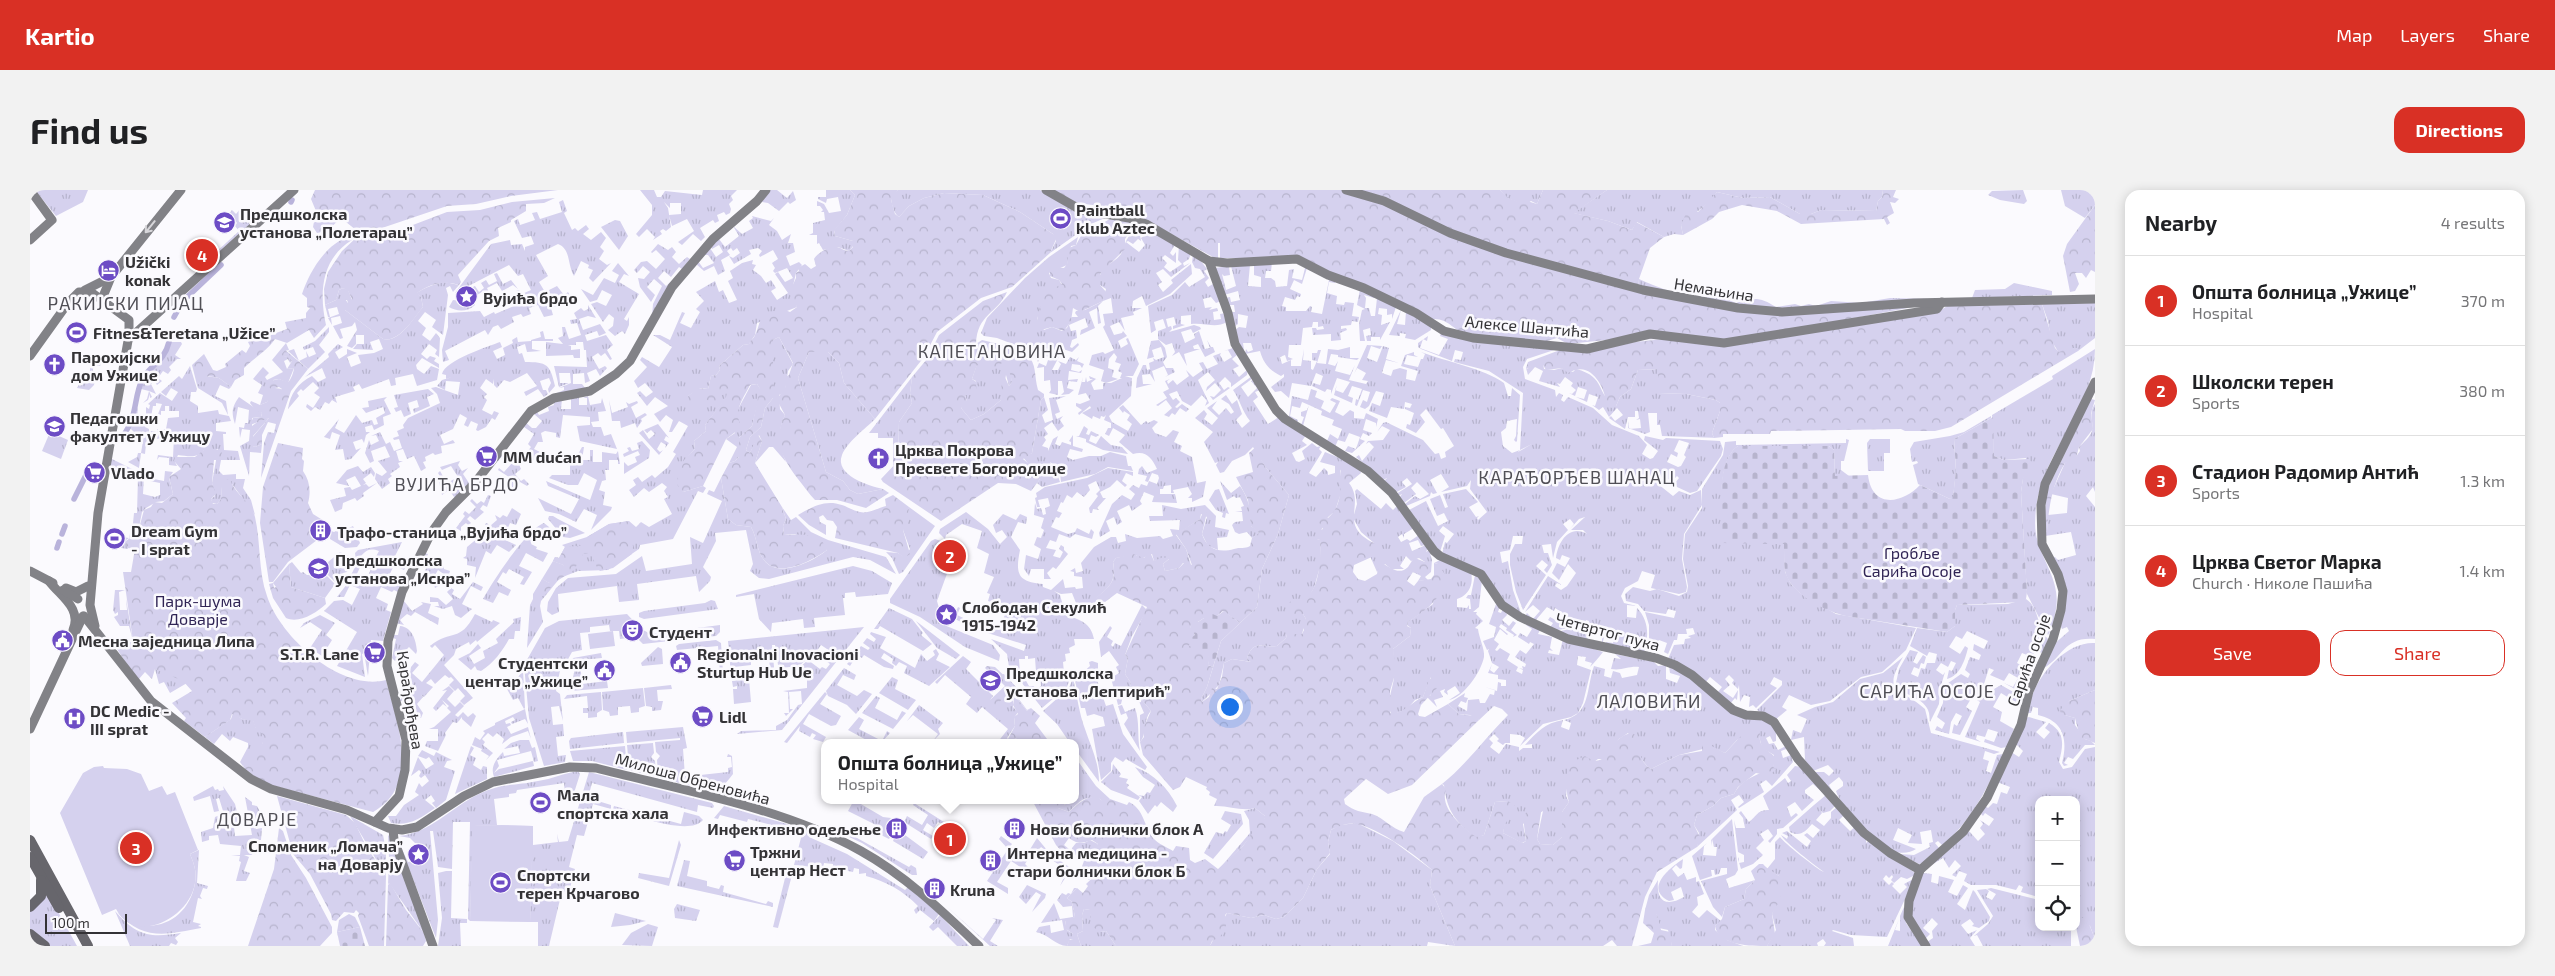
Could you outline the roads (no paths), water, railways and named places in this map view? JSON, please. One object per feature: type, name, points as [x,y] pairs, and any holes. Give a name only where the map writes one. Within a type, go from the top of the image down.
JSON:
[{"type":"main road","points":[[30,840],[88,946]]},
{"type":"main road","points":[[30,857],[80,946]]},
{"type":"main road","points":[[30,907],[38,901],[42,893],[39,872]]},
{"type":"main road","points":[[30,934],[45,946]]},
{"type":"street","points":[[30,190],[52,220],[30,240]]},
{"type":"street","points":[[102,299],[111,277],[182,190]]},
{"type":"street","points":[[128,341],[294,190]]},
{"type":"street","name":"Карађорђева","points":[[375,822],[398,798],[405,775],[406,740],[388,666],[388,640],[402,592],[431,533],[446,512],[474,484],[530,411],[554,398],[590,391],[616,374],[630,360],[672,287],[713,239],[757,201],[766,190]]},
{"type":"street","points":[[1046,190],[1081,210],[1129,218],[1146,224],[1209,260]]},
{"type":"street","name":"Немањина","points":[[1346,190],[1384,201],[1438,228],[1484,246],[1675,298],[1738,308],[1782,312],[1942,302],[2095,299]]},
{"type":"street","name":"Алексе Шантића","points":[[1209,260],[1227,263],[1297,259],[1328,275],[1364,288],[1416,313],[1436,328],[1455,335],[1576,348],[1592,348],[1650,334],[1707,342],[1740,342],[1877,318],[1924,313],[1937,309],[1942,302]]},
{"type":"street","name":"Четвртог пука","points":[[1209,260],[1228,313],[1235,344],[1276,410],[1285,418],[1351,459],[1384,486],[1438,555],[1481,574],[1502,605],[1538,627],[1568,639],[1656,658],[1675,665],[1692,675],[1733,710],[1746,715],[1763,716],[1774,722],[1798,759],[1864,833],[1890,853],[1920,870]]},
{"type":"street","points":[[30,356],[73,297],[111,277]]},
{"type":"street","points":[[30,729],[82,612],[90,583],[101,490],[128,341],[130,322],[128,317],[91,292],[84,291]]},
{"type":"street","points":[[130,322],[148,321]]},
{"type":"street","name":"Сарића осоје","points":[[1920,870],[1963,832],[1987,798],[2021,725],[2029,691],[2050,646],[2061,610],[2063,591],[2058,574],[2042,544],[2041,505],[2048,478],[2095,382]]},
{"type":"street","points":[[30,571],[79,599],[82,612]]},
{"type":"street","points":[[51,582],[76,592],[90,583]]},
{"type":"street","points":[[51,582],[82,612]]},
{"type":"street","points":[[79,599],[90,583]]},
{"type":"street","name":"Милоша Обреновића","points":[[82,612],[130,676],[153,702],[251,779],[271,790],[347,810],[393,829],[407,830],[417,827],[464,796],[492,782],[570,767],[596,768],[771,814],[828,835],[867,855],[910,883],[980,946]]},
{"type":"street","points":[[72,635],[85,629],[96,629]]},
{"type":"street","points":[[393,829],[394,840],[433,946]]},
{"type":"street","points":[[1920,870],[1909,902],[1908,917],[1926,946]]},
{"type":"waterway","points":[[174,317],[183,301],[221,265]]},
{"type":"waterway","points":[[125,433],[132,420],[142,380],[164,355],[169,342]]},
{"type":"waterway","points":[[74,499],[89,469]]},
{"type":"waterway","points":[[62,534],[65,526]]},
{"type":"waterway","points":[[57,548],[59,542]]},
{"type":"place","name":"Paintball klub Aztec","points":[[1060,218]]},
{"type":"place","name":"Предшколска установа „Полетарац”","points":[[224,222]]},
{"type":"place","name":"Црква Светог Марка","points":[[202,255]]},
{"type":"place","name":"Užički konak","points":[[109,270]]},
{"type":"place","name":"Вујића брдо","points":[[467,297]]},
{"type":"place","name":"Fitnes&Teretana „Užice”","points":[[77,332]]},
{"type":"place","name":"Парохијски дом Ужице","points":[[55,365]]},
{"type":"place","name":"Педагошки факултет у Ужицу","points":[[54,426]]},
{"type":"place","name":"MM dućan","points":[[487,456]]},
{"type":"place","name":"Црква Покрова Пресвете Богородице","points":[[879,458]]},
{"type":"place","name":"Vlado","points":[[95,472]]},
{"type":"place","name":"Трафо-станица „Вујића брдо”","points":[[321,531]]},
{"type":"place","name":"Dream Gym - I sprat","points":[[115,539]]},
{"type":"place","name":"Школски терен","points":[[950,556]]},
{"type":"place","name":"Предшколска установа „Искра”","points":[[319,568]]},
{"type":"place","name":"Слободан Секулић 1915-1942","points":[[946,615]]},
{"type":"place","name":"Студент","points":[[633,631]]},
{"type":"place","name":"Месна заједница Липа","points":[[62,640]]},
{"type":"place","name":"S.T.R. Lane","points":[[375,653]]},
{"type":"place","name":"Regionalni Inovacioni Sturtup Hub Ue","points":[[681,662]]},
{"type":"place","name":"Студентски центар „Ужице”","points":[[604,671]]},
{"type":"place","name":"Предшколска установа „Лептирић”","points":[[990,681]]},
{"type":"place","name":"Lidl","points":[[703,716]]},
{"type":"place","name":"DC Medic - III sprat","points":[[74,719]]},
{"type":"place","name":"Мала спортска хала","points":[[541,803]]},
{"type":"place","name":"Инфективно одељење","points":[[897,828]]},
{"type":"place","name":"Нови болнички блок А","points":[[1014,828]]},
{"type":"place","name":"Општа болница „Ужице”","points":[[950,839]]},
{"type":"place","name":"Стадион Радомир Антић","points":[[136,848]]},
{"type":"place","name":"Споменик „Ломача” на Доварју","points":[[419,854]]},
{"type":"place","name":"Тржни центар Нест","points":[[734,860]]},
{"type":"place","name":"Интерна медицина - стари болнички блок Б","points":[[991,861]]},
{"type":"place","name":"Спортски терен Крчагово","points":[[501,883]]},
{"type":"place","name":"Kruna","points":[[934,889]]},
{"type":"district","name":"РАКИЈСКИ ПИЈАЦ","points":[[126,303]]},
{"type":"district","name":"КАПЕТАНОВИНА","points":[[992,351]]},
{"type":"district","name":"КАРАЂОРЂЕВ ШАНАЦ","points":[[1577,477]]},
{"type":"district","name":"ВУЈИЋА БРДО","points":[[457,484]]},
{"type":"district","name":"САРИЋА ОСОЈЕ","points":[[1927,691]]},
{"type":"district","name":"ЛАЛОВИЋИ","points":[[1649,701]]},
{"type":"district","name":"ДОВАРЈЕ","points":[[257,819]]},
{"type":"park label","name":"Гробље Сарића Осоје","points":[[1912,561]]},
{"type":"park label","name":"Парк-шума Доварје","points":[[198,609]]}]
